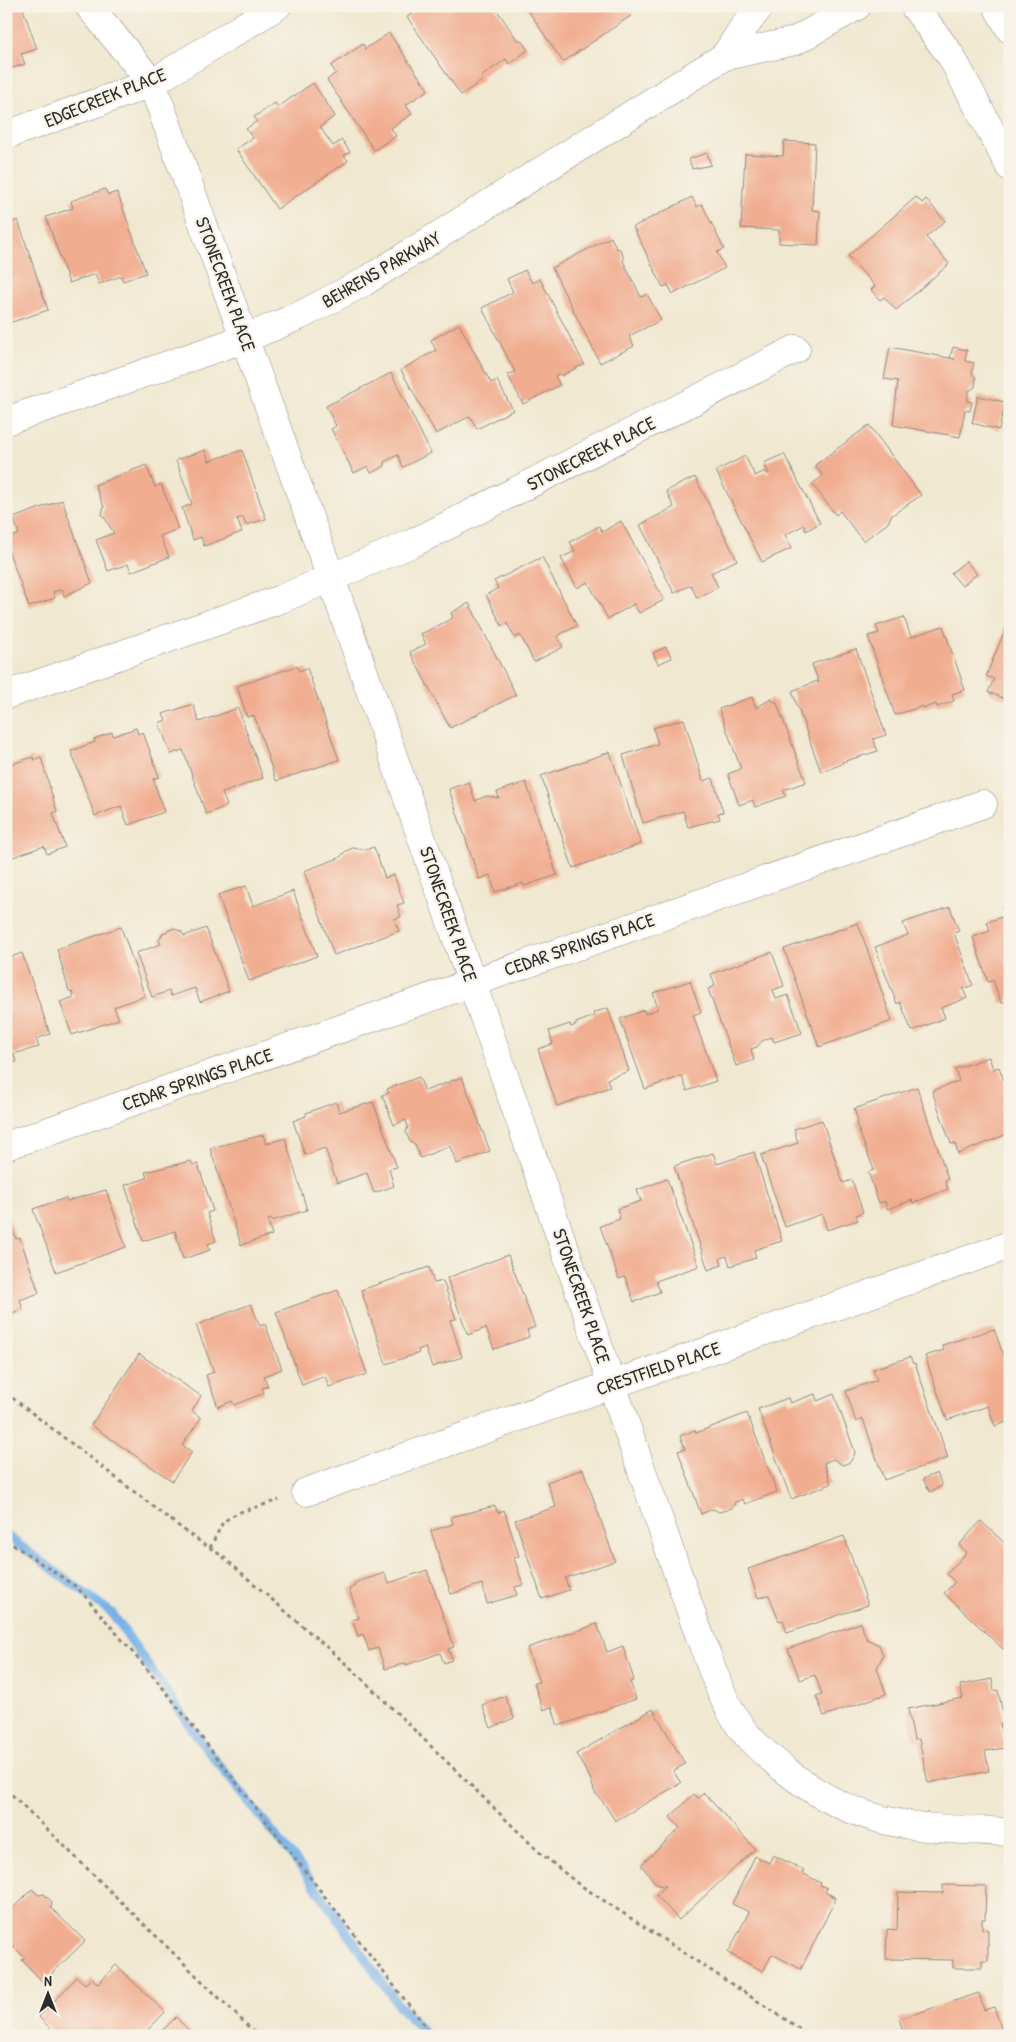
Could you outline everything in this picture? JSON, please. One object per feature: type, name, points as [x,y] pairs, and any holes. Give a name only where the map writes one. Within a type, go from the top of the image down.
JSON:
[{"type":"street","name":"STONECREEK PLACE","points":[[90,6],[152,83],[246,338],[331,578],[697,1629],[722,1693],[740,1726],[765,1754],[821,1796],[868,1818],[932,1829],[1010,1832]]},
{"type":"street","name":"EDGECREEK PLACE","points":[[6,136],[152,83],[277,6]]},
{"type":"street","name":"BEHRENS PARKWAY","points":[[725,56],[741,30],[760,6]]},
{"type":"street","name":"BEHRENS PARKWAY","points":[[6,421],[246,338],[299,316],[364,282],[725,56],[795,41],[857,6]]},
{"type":"street","points":[[914,6],[951,56],[1010,167]]},
{"type":"street","points":[[997,6],[1010,29]]},
{"type":"street","name":"STONECREEK PLACE","points":[[6,695],[280,599],[414,542],[796,350]]},
{"type":"street","name":"CEDAR SPRINGS PLACE","points":[[6,1146],[983,804]]},
{"type":"street","name":"CRESTFIELD PLACE","points":[[306,1492],[1010,1245]]},
{"type":"path","points":[[6,1393],[189,1534],[210,1548],[353,1670],[538,1851],[577,1883],[811,2036]]},
{"type":"path","points":[[210,1548],[223,1522],[237,1513],[306,1492]]},
{"type":"path","points":[[6,1540],[78,1588],[163,1688],[433,2036]]},
{"type":"path","points":[[6,1788],[258,2036]]},
{"type":"building","points":[[6,6],[22,6],[37,49],[21,54],[25,64],[6,70]]},
{"type":"building","points":[[423,6],[494,6],[518,41],[520,39],[528,50],[509,64],[506,59],[482,76],[483,80],[461,95],[407,17]]},
{"type":"building","points":[[525,6],[627,6],[632,15],[563,62]]},
{"type":"building","points":[[389,33],[428,90],[406,105],[412,114],[391,128],[396,136],[374,150],[327,80],[336,73],[331,66],[363,44],[365,49]]},
{"type":"building","points":[[313,83],[335,116],[320,127],[333,146],[342,140],[350,152],[344,156],[348,161],[277,209],[236,149],[253,138],[246,129],[257,121],[254,117],[275,103],[278,107]]},
{"type":"building","points":[[784,141],[815,143],[812,210],[820,211],[818,245],[779,243],[779,230],[741,228],[745,154],[783,156]]},
{"type":"building","points":[[707,153],[711,165],[692,169],[689,159]]},
{"type":"building","points":[[105,189],[108,195],[117,192],[146,273],[123,281],[121,276],[99,284],[95,274],[69,283],[46,217],[73,208],[71,201]]},
{"type":"building","points":[[692,197],[697,207],[702,204],[724,249],[717,252],[725,268],[673,294],[668,285],[663,287],[633,227]]},
{"type":"building","points":[[916,197],[922,203],[926,199],[945,221],[926,237],[949,264],[896,310],[884,297],[880,300],[871,290],[875,286],[848,256]]},
{"type":"building","points":[[18,220],[48,310],[6,324],[6,224]]},
{"type":"building","points":[[611,237],[616,248],[620,249],[624,258],[623,261],[641,297],[647,294],[661,320],[629,336],[634,346],[600,363],[552,268]]},
{"type":"building","points":[[525,270],[532,283],[540,279],[584,364],[561,376],[560,374],[555,376],[560,385],[523,404],[508,375],[515,372],[482,308],[513,292],[507,279]]},
{"type":"building","points":[[459,324],[491,383],[497,380],[513,410],[477,429],[470,416],[436,434],[401,370],[436,350],[431,340]]},
{"type":"building","points":[[890,347],[955,359],[950,358],[953,347],[967,350],[965,361],[974,363],[972,373],[976,378],[975,387],[969,391],[967,401],[972,402],[970,411],[965,410],[960,437],[893,425],[898,381],[884,379]]},
{"type":"building","points":[[391,373],[431,453],[403,467],[398,455],[384,462],[385,466],[371,473],[368,466],[354,473],[331,429],[336,426],[326,406]]},
{"type":"building","points":[[978,396],[1005,402],[999,430],[972,423]]},
{"type":"building","points":[[869,425],[921,495],[891,516],[888,523],[863,541],[840,511],[836,515],[812,484],[823,476],[815,465]]},
{"type":"building","points":[[205,450],[209,461],[242,450],[266,519],[246,525],[243,517],[237,519],[242,532],[204,546],[201,537],[193,540],[182,508],[192,504],[176,460]]},
{"type":"building","points":[[784,454],[820,523],[806,531],[804,525],[785,535],[792,548],[762,562],[716,471],[745,456],[755,476],[765,471],[767,474],[769,473],[764,463]]},
{"type":"building","points":[[146,465],[155,487],[161,484],[178,529],[160,536],[169,557],[131,572],[128,564],[108,571],[96,540],[114,533],[102,514],[104,507],[95,485]]},
{"type":"building","points":[[695,477],[737,560],[711,573],[718,587],[697,598],[691,585],[674,593],[640,525],[674,507],[666,491]]},
{"type":"building","points":[[62,500],[92,583],[64,596],[62,589],[53,592],[55,598],[29,607],[6,544],[6,539],[19,534],[13,518]]},
{"type":"building","points":[[621,521],[664,600],[639,613],[634,604],[608,619],[588,582],[577,588],[561,558],[575,551],[570,542],[599,526],[602,532]]},
{"type":"building","points":[[542,557],[577,626],[557,636],[563,647],[534,662],[520,635],[515,638],[507,623],[502,626],[486,595],[498,588],[494,581]]},
{"type":"building","points":[[966,561],[977,574],[962,586],[951,573]]},
{"type":"building","points":[[469,603],[516,695],[450,728],[410,652],[426,644],[421,634],[453,618],[451,613]]},
{"type":"building","points":[[904,617],[911,637],[943,626],[965,690],[952,694],[954,701],[937,707],[936,704],[924,708],[923,706],[895,715],[868,636],[879,633],[876,626]]},
{"type":"building","points":[[1010,618],[1010,701],[988,692],[994,679],[986,676]]},
{"type":"building","points":[[666,647],[672,658],[658,664],[653,653]]},
{"type":"building","points":[[856,649],[886,735],[873,739],[878,751],[842,762],[842,764],[821,772],[792,691],[817,681],[819,683],[812,664]]},
{"type":"building","points":[[297,666],[299,671],[307,668],[339,760],[276,781],[254,715],[247,717],[237,686]]},
{"type":"building","points":[[752,697],[756,708],[771,699],[774,702],[776,701],[806,782],[783,790],[786,796],[755,807],[753,800],[739,805],[728,774],[741,769],[719,709]]},
{"type":"building","points":[[193,704],[199,722],[238,708],[263,778],[222,793],[227,806],[206,814],[183,750],[171,754],[159,723],[166,720],[163,714]]},
{"type":"building","points":[[684,719],[703,781],[713,778],[723,812],[718,813],[720,819],[688,827],[683,811],[643,823],[623,755],[658,744],[653,728]]},
{"type":"building","points":[[136,728],[138,734],[143,732],[159,777],[153,779],[164,812],[128,825],[121,806],[95,816],[71,751],[95,742],[94,739],[112,732],[113,736]]},
{"type":"building","points":[[610,752],[641,844],[573,868],[541,776]]},
{"type":"building","points":[[33,757],[34,760],[41,757],[57,812],[53,813],[65,847],[47,854],[44,846],[13,857],[6,836],[6,781],[8,780],[6,766]]},
{"type":"building","points":[[469,782],[475,801],[486,796],[499,798],[497,792],[526,782],[557,875],[524,886],[523,883],[495,892],[490,875],[479,879],[449,789]]},
{"type":"building","points":[[374,847],[385,878],[394,875],[404,903],[397,905],[401,917],[394,919],[399,931],[334,955],[304,871],[339,858],[346,851],[353,848],[365,850]]},
{"type":"building","points":[[246,886],[253,906],[293,891],[317,956],[249,981],[218,895]]},
{"type":"building","points":[[1010,906],[1010,1000],[1001,1003],[993,980],[988,982],[973,937],[990,931],[987,922],[1005,916],[1002,908]]},
{"type":"building","points":[[950,907],[959,931],[954,933],[973,985],[963,989],[967,998],[941,1008],[945,1018],[912,1031],[900,1002],[897,1004],[875,947],[908,935],[903,923]]},
{"type":"building","points":[[858,923],[892,1021],[819,1047],[784,949]]},
{"type":"building","points":[[121,927],[145,996],[114,1007],[119,1019],[72,1035],[60,1002],[74,997],[72,992],[69,991],[57,949]]},
{"type":"building","points":[[174,928],[182,932],[184,936],[206,928],[229,991],[200,1002],[195,988],[171,996],[169,991],[152,997],[136,953],[161,944],[159,940],[163,933]]},
{"type":"building","points":[[772,952],[784,986],[773,990],[776,999],[788,995],[802,1033],[774,1042],[772,1037],[762,1041],[757,1047],[751,1049],[754,1060],[736,1066],[708,989],[715,986],[711,974]]},
{"type":"building","points":[[22,953],[50,1034],[36,1039],[39,1047],[13,1054],[17,1062],[6,1065],[6,959]]},
{"type":"building","points":[[690,981],[701,1012],[693,1015],[716,1081],[687,1091],[682,1076],[645,1089],[620,1019],[644,1010],[645,1014],[658,1009],[653,993]]},
{"type":"building","points":[[608,1008],[629,1071],[607,1079],[610,1087],[557,1106],[538,1049],[553,1044],[549,1031],[570,1024],[571,1027],[594,1016],[593,1013]]},
{"type":"building","points":[[989,1057],[993,1069],[999,1067],[1010,1098],[1010,1133],[958,1154],[955,1143],[951,1144],[932,1091],[959,1081],[955,1069]]},
{"type":"building","points":[[419,1077],[425,1091],[462,1077],[490,1151],[457,1164],[450,1146],[420,1158],[415,1144],[410,1142],[406,1132],[408,1127],[406,1120],[394,1125],[382,1095],[389,1093],[387,1089]]},
{"type":"building","points":[[917,1087],[948,1179],[945,1180],[948,1189],[913,1203],[912,1200],[887,1209],[885,1201],[879,1203],[868,1172],[874,1170],[856,1123],[858,1120],[854,1109]]},
{"type":"building","points":[[336,1102],[339,1112],[373,1102],[397,1167],[389,1169],[394,1186],[374,1193],[367,1173],[337,1183],[325,1148],[305,1155],[293,1121],[306,1116],[306,1113]]},
{"type":"building","points":[[822,1120],[843,1183],[852,1180],[863,1212],[856,1215],[858,1220],[827,1230],[822,1214],[785,1227],[761,1155],[798,1143],[794,1129]]},
{"type":"building","points":[[263,1135],[266,1144],[285,1138],[307,1210],[272,1221],[271,1219],[268,1220],[272,1235],[241,1245],[210,1148]]},
{"type":"building","points":[[754,1152],[782,1241],[754,1250],[756,1258],[730,1266],[727,1256],[720,1258],[722,1265],[708,1270],[674,1166],[713,1153],[717,1164]]},
{"type":"building","points":[[191,1161],[193,1165],[198,1164],[213,1211],[207,1213],[216,1241],[208,1244],[210,1250],[183,1259],[175,1231],[143,1241],[125,1185],[147,1178],[145,1172]]},
{"type":"building","points":[[667,1179],[699,1266],[656,1281],[660,1292],[634,1302],[625,1277],[619,1279],[600,1226],[620,1219],[617,1209],[641,1201],[637,1190]]},
{"type":"building","points":[[106,1190],[126,1247],[56,1272],[33,1209],[66,1198],[67,1201]]},
{"type":"building","points":[[10,1220],[16,1239],[20,1238],[39,1293],[20,1300],[23,1309],[6,1315],[6,1221]]},
{"type":"building","points":[[508,1255],[535,1327],[527,1330],[529,1337],[494,1349],[486,1328],[468,1335],[447,1278]]},
{"type":"building","points":[[429,1267],[434,1283],[443,1281],[456,1319],[450,1320],[462,1357],[432,1367],[425,1347],[418,1350],[419,1353],[386,1364],[361,1290]]},
{"type":"building","points":[[338,1290],[367,1374],[329,1387],[325,1376],[302,1385],[276,1312]]},
{"type":"building","points":[[251,1304],[260,1326],[265,1324],[282,1369],[264,1376],[268,1386],[262,1388],[264,1393],[234,1405],[232,1401],[218,1407],[206,1375],[214,1372],[196,1325]]},
{"type":"building","points":[[994,1329],[1010,1373],[1010,1421],[995,1426],[988,1406],[947,1420],[925,1356],[944,1350],[942,1345]]},
{"type":"building","points":[[139,1354],[201,1396],[192,1411],[201,1418],[182,1445],[192,1452],[172,1481],[91,1425]]},
{"type":"building","points":[[910,1357],[913,1364],[915,1363],[948,1458],[884,1480],[863,1419],[856,1422],[846,1391],[877,1380],[873,1369]]},
{"type":"building","points":[[815,1394],[817,1401],[834,1394],[855,1452],[850,1462],[843,1465],[833,1459],[824,1463],[831,1484],[791,1499],[758,1409],[788,1398],[790,1403]]},
{"type":"building","points":[[747,1413],[777,1492],[745,1504],[743,1499],[735,1502],[733,1507],[727,1510],[719,1512],[713,1509],[701,1514],[678,1451],[685,1449],[680,1436],[695,1430],[696,1433]]},
{"type":"building","points":[[583,1469],[615,1561],[565,1578],[569,1590],[542,1599],[515,1520],[556,1507],[547,1482]]},
{"type":"building","points":[[937,1473],[942,1486],[930,1492],[923,1479]]},
{"type":"building","points":[[495,1506],[498,1513],[504,1510],[519,1556],[514,1558],[523,1585],[515,1587],[517,1595],[487,1604],[482,1584],[451,1594],[431,1531],[453,1524],[451,1517]]},
{"type":"building","points":[[981,1521],[1010,1548],[1010,1642],[1003,1649],[944,1593],[955,1582],[947,1574],[967,1552],[959,1545]]},
{"type":"building","points":[[844,1536],[868,1605],[787,1633],[783,1620],[779,1621],[769,1595],[758,1598],[748,1569]]},
{"type":"building","points":[[427,1570],[454,1647],[448,1649],[452,1660],[444,1663],[440,1653],[406,1665],[406,1663],[385,1669],[378,1648],[369,1651],[363,1634],[358,1636],[352,1620],[359,1618],[349,1589],[355,1586],[354,1584],[357,1582],[385,1573],[389,1583]]},
{"type":"building","points":[[860,1623],[867,1639],[879,1645],[883,1655],[877,1668],[886,1694],[824,1716],[816,1696],[822,1694],[815,1675],[800,1680],[788,1649]]},
{"type":"building","points":[[597,1624],[607,1652],[623,1646],[634,1680],[630,1682],[636,1699],[558,1726],[552,1707],[543,1710],[534,1683],[539,1682],[527,1648]]},
{"type":"building","points":[[992,1679],[994,1691],[998,1690],[1005,1723],[1000,1724],[1005,1748],[985,1751],[989,1771],[928,1783],[919,1739],[914,1740],[908,1709],[963,1698],[960,1685]]},
{"type":"building","points":[[505,1696],[514,1718],[491,1728],[482,1705]]},
{"type":"building","points":[[653,1709],[685,1764],[673,1771],[681,1783],[615,1821],[604,1803],[595,1793],[590,1778],[576,1754]]},
{"type":"building","points":[[704,1793],[755,1849],[679,1920],[656,1895],[666,1886],[657,1885],[641,1865],[680,1828],[670,1817],[694,1794],[698,1798]]},
{"type":"building","points":[[773,1855],[804,1870],[802,1873],[821,1883],[820,1885],[827,1888],[825,1892],[836,1898],[801,1969],[772,1954],[763,1971],[728,1953],[749,1912],[732,1904],[755,1856],[769,1863]]},
{"type":"building","points":[[943,1885],[986,1886],[985,1919],[982,1919],[982,1929],[988,1930],[988,1961],[982,1961],[982,1968],[953,1968],[953,1960],[886,1959],[887,1929],[897,1930],[898,1892],[943,1893]]},
{"type":"building","points":[[32,1889],[38,1895],[44,1894],[52,1902],[51,1908],[85,1941],[43,1982],[22,1960],[25,1958],[14,1947],[6,1954],[6,1915]]},
{"type":"building","points":[[116,1965],[165,2012],[142,2036],[58,2036],[39,2017],[77,1977],[85,1984],[92,1978],[98,1984]]},
{"type":"building","points":[[979,1993],[984,2010],[994,2007],[1004,2036],[905,2036],[899,2019]]},
{"type":"building","points":[[176,2017],[194,2036],[157,2036]]},
{"type":"waterway","points":[[6,1535],[112,1613],[201,1742],[304,1871],[399,2006],[428,2036]]}]
